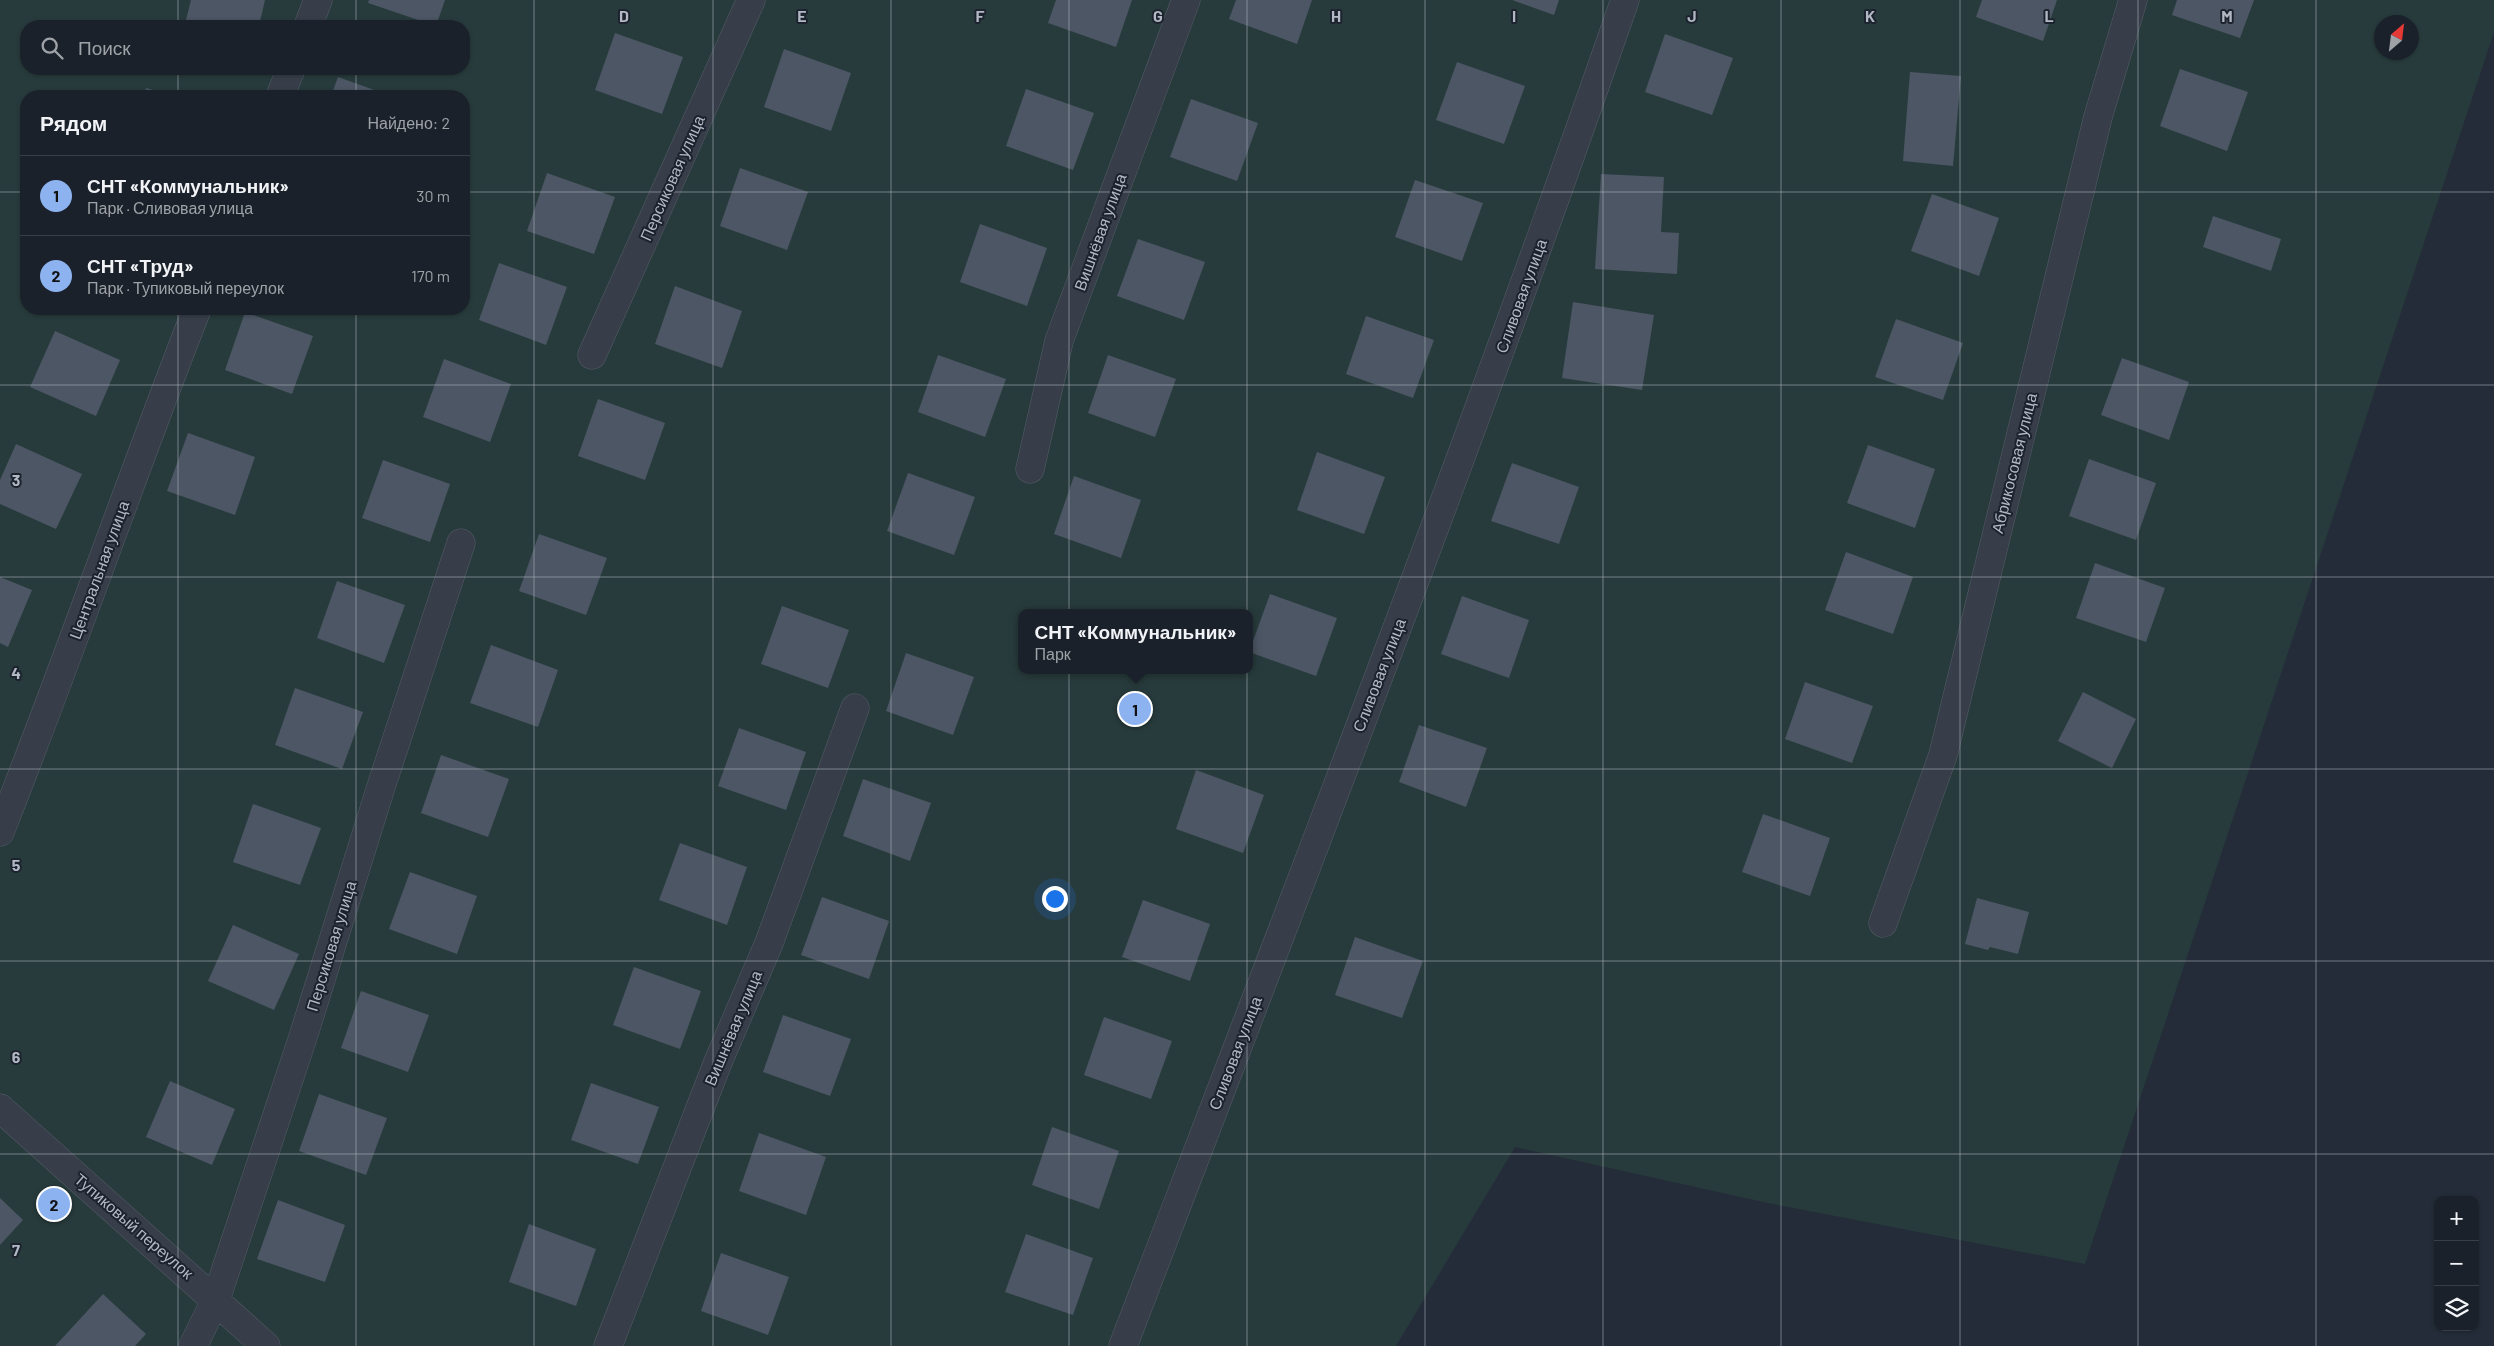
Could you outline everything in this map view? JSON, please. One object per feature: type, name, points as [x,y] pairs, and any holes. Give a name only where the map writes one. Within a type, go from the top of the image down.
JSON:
[{"type":"street","points":[[310,20],[318,0]]},
{"type":"street","name":"Персиковая улица","points":[[592,355],[751,0]]},
{"type":"street","name":"Вишнёвая улица","points":[[1030,469],[1059,341],[1186,0]]},
{"type":"street","name":"Сливовая улица","points":[[1123,1346],[1522,295],[1625,0]]},
{"type":"street","name":"Абрикосовая улица","points":[[1883,924],[1943,755],[2098,117],[2133,0]]},
{"type":"street","points":[[282,90],[289,75]]},
{"type":"street","name":"Центральная улица","points":[[0,832],[51,702],[153,422],[195,315]]},
{"type":"street","name":"Персиковая улица","points":[[193,1346],[216,1299],[303,1036],[380,790],[461,543]]},
{"type":"street","name":"Вишнёвая улица","points":[[608,1346],[718,1062],[769,943],[855,708]]},
{"type":"street","name":"Тупиковый переулок","points":[[0,1108],[216,1299],[266,1346]]},
{"type":"shaded area","points":[[0,0],[2494,0],[2494,32],[2085,1264],[1768,1203],[1515,1147],[1396,1346],[0,1346]]},
{"type":"building","points":[[191,0],[265,0],[260,20],[186,20]]},
{"type":"building","points":[[369,0],[445,0],[438,20],[418,20],[368,3]]},
{"type":"building","points":[[1056,0],[1132,0],[1116,47],[1048,23]]},
{"type":"building","points":[[1236,0],[1312,0],[1297,44],[1229,19]]},
{"type":"building","points":[[1512,0],[1559,0],[1554,15]]},
{"type":"building","points":[[1982,0],[2057,0],[2043,41],[1976,17]]},
{"type":"building","points":[[2177,0],[2254,0],[2240,38],[2172,15]]},
{"type":"building","points":[[615,33],[683,57],[662,114],[595,90]]},
{"type":"building","points":[[1665,34],[1733,58],[1712,115],[1645,92]]},
{"type":"building","points":[[784,49],[851,73],[831,131],[764,107]]},
{"type":"building","points":[[1457,62],[1525,86],[1504,144],[1436,120]]},
{"type":"building","points":[[2180,69],[2248,92],[2227,151],[2160,126]]},
{"type":"building","points":[[1910,72],[1961,76],[1953,166],[1903,161]]},
{"type":"building","points":[[338,77],[374,90],[333,90]]},
{"type":"building","points":[[1026,89],[1094,113],[1073,170],[1006,146]]},
{"type":"building","points":[[1191,99],[1258,123],[1237,181],[1170,157]]},
{"type":"building","points":[[740,168],[808,192],[787,250],[720,226]]},
{"type":"building","points":[[547,173],[615,197],[594,254],[527,231]]},
{"type":"building","points":[[1601,174],[1664,177],[1661,232],[1679,233],[1677,274],[1595,269]]},
{"type":"building","points":[[1415,180],[1483,203],[1462,261],[1395,237]]},
{"type":"building","points":[[1932,194],[1999,218],[1979,276],[1911,251]]},
{"type":"building","points":[[2213,216],[2281,239],[2271,271],[2203,247]]},
{"type":"building","points":[[980,224],[1047,248],[1027,306],[960,282]]},
{"type":"building","points":[[1138,239],[1205,262],[1184,320],[1117,296]]},
{"type":"building","points":[[499,263],[567,287],[546,345],[479,320]]},
{"type":"building","points":[[675,286],[742,311],[722,368],[655,344]]},
{"type":"building","points":[[1573,302],[1654,315],[1642,390],[1562,378]]},
{"type":"building","points":[[244,315],[254,315],[313,336],[292,394],[225,370]]},
{"type":"building","points":[[1366,316],[1434,340],[1413,398],[1346,374]]},
{"type":"building","points":[[1896,319],[1963,343],[1943,400],[1875,377]]},
{"type":"building","points":[[55,331],[120,360],[96,416],[30,387]]},
{"type":"building","points":[[938,355],[1006,379],[985,437],[918,412]]},
{"type":"building","points":[[1108,355],[1176,379],[1155,437],[1088,413]]},
{"type":"building","points":[[2122,358],[2189,382],[2169,440],[2101,415]]},
{"type":"building","points":[[444,359],[511,384],[490,442],[423,417]]},
{"type":"building","points":[[598,399],[665,423],[645,480],[578,456]]},
{"type":"building","points":[[188,433],[255,457],[235,515],[167,491]]},
{"type":"building","points":[[16,444],[82,474],[56,529],[0,504],[0,480]]},
{"type":"building","points":[[1868,445],[1935,469],[1915,528],[1847,503]]},
{"type":"building","points":[[1317,452],[1385,477],[1364,534],[1297,510]]},
{"type":"building","points":[[2089,459],[2156,483],[2136,540],[2069,516]]},
{"type":"building","points":[[383,460],[450,484],[430,542],[362,518]]},
{"type":"building","points":[[1512,463],[1579,487],[1559,544],[1491,521]]},
{"type":"building","points":[[908,473],[975,497],[954,555],[887,531]]},
{"type":"building","points":[[1074,476],[1141,500],[1121,558],[1054,534]]},
{"type":"building","points":[[539,534],[607,558],[586,615],[519,591]]},
{"type":"building","points":[[1846,552],[1913,577],[1893,634],[1825,610]]},
{"type":"building","points":[[2095,563],[2165,588],[2146,642],[2076,618]]},
{"type":"building","points":[[0,577],[32,590],[8,647],[0,643]]},
{"type":"building","points":[[337,581],[405,605],[384,663],[317,638]]},
{"type":"building","points":[[1270,594],[1337,618],[1316,676],[1253,653],[1253,641]]},
{"type":"building","points":[[1462,596],[1529,620],[1509,678],[1441,654]]},
{"type":"building","points":[[782,606],[849,630],[828,688],[761,664]]},
{"type":"building","points":[[491,645],[558,670],[538,727],[470,703]]},
{"type":"building","points":[[906,653],[974,677],[953,735],[886,711]]},
{"type":"building","points":[[1805,682],[1873,706],[1852,763],[1785,739]]},
{"type":"building","points":[[295,688],[363,712],[342,769],[275,745]]},
{"type":"building","points":[[2083,692],[2136,719],[2112,768],[2058,741]]},
{"type":"building","points":[[1419,725],[1487,748],[1466,807],[1399,782]]},
{"type":"building","points":[[739,728],[806,752],[786,810],[718,786]]},
{"type":"building","points":[[441,755],[509,779],[488,837],[421,813]]},
{"type":"building","points":[[1196,770],[1264,795],[1243,853],[1176,829]]},
{"type":"building","points":[[863,779],[931,803],[910,861],[843,836]]},
{"type":"building","points":[[253,804],[321,828],[300,885],[233,862]]},
{"type":"building","points":[[1763,814],[1830,838],[1810,896],[1742,872]]},
{"type":"building","points":[[680,843],[747,867],[727,925],[659,900]]},
{"type":"building","points":[[410,872],[477,896],[457,954],[389,929]]},
{"type":"building","points":[[822,897],[889,921],[869,979],[801,955]]},
{"type":"building","points":[[1977,898],[2029,912],[2018,954],[1990,947],[1988,950],[1965,944]]},
{"type":"building","points":[[1143,900],[1210,924],[1190,981],[1122,957]]},
{"type":"building","points":[[233,925],[299,954],[274,1010],[208,981]]},
{"type":"building","points":[[1355,937],[1423,961],[1402,1018],[1335,995]]},
{"type":"building","points":[[634,967],[701,991],[680,1049],[613,1025]]},
{"type":"building","points":[[361,991],[429,1015],[408,1072],[341,1048]]},
{"type":"building","points":[[783,1015],[851,1039],[830,1096],[763,1072]]},
{"type":"building","points":[[1104,1017],[1172,1041],[1151,1099],[1084,1075]]},
{"type":"building","points":[[170,1081],[235,1109],[212,1165],[146,1137]]},
{"type":"building","points":[[591,1083],[659,1107],[638,1164],[571,1140]]},
{"type":"building","points":[[319,1094],[387,1118],[366,1175],[299,1151]]},
{"type":"building","points":[[1052,1127],[1119,1151],[1099,1209],[1032,1185]]},
{"type":"building","points":[[759,1133],[826,1157],[806,1215],[739,1191]]},
{"type":"building","points":[[0,1198],[23,1220],[0,1245]]},
{"type":"building","points":[[278,1200],[345,1225],[325,1282],[257,1259]]},
{"type":"building","points":[[529,1224],[596,1249],[576,1306],[509,1282]]},
{"type":"building","points":[[1026,1234],[1093,1258],[1073,1315],[1005,1292]]},
{"type":"building","points":[[721,1253],[789,1277],[768,1335],[701,1311]]},
{"type":"building","points":[[103,1294],[146,1334],[135,1346],[55,1346]]},
{"type":"place","name":"СНТ «Коммунальник»","points":[[1135,709]]},
{"type":"place","name":"СНТ «Труд»","points":[[54,1204]]}]
